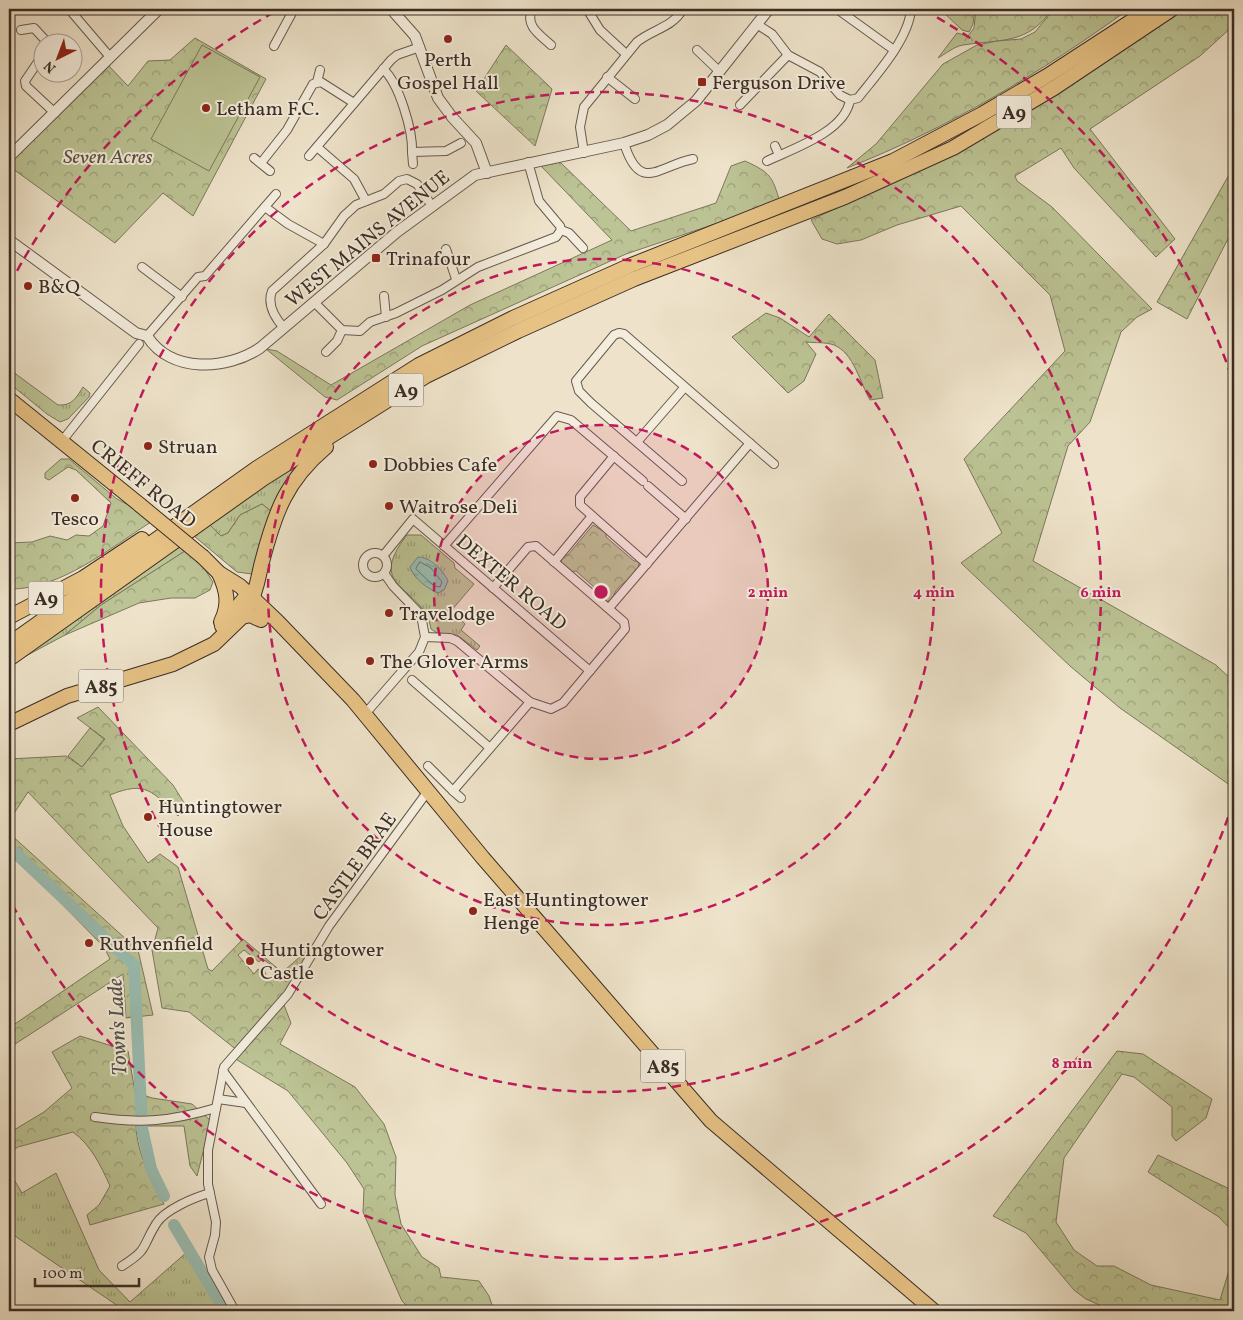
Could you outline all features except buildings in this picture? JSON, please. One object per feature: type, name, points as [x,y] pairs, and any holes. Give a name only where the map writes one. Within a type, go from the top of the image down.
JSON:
[{"type":"highway","name":"A9","points":[[9,617],[83,578],[186,510],[258,468],[419,365],[513,318],[629,266],[893,161],[982,114],[1047,76],[1150,9]]},
{"type":"highway","name":"A9","points":[[9,659],[250,488],[426,376],[518,331],[634,280],[845,197],[953,148],[1054,88],[1172,9]]},
{"type":"highway","name":"CRIEFF ROAD","points":[[9,399],[203,557],[219,573],[240,586],[246,604]]},
{"type":"highway","name":"A9","points":[[246,604],[273,521],[289,486],[314,457],[361,417]]},
{"type":"highway","name":"A9","points":[[9,644],[258,468]]},
{"type":"highway","name":"A85","points":[[214,636],[226,613],[228,600],[226,587],[219,573]]},
{"type":"highway","name":"A85","points":[[246,604],[261,620],[310,657]]},
{"type":"highway","name":"A85","points":[[9,724],[67,696],[173,664],[194,652],[214,636],[246,604]]},
{"type":"highway","name":"A85","points":[[246,604],[310,657],[364,714],[711,1121],[934,1311]]},
{"type":"highway","points":[[194,652],[214,644],[246,604]]},
{"type":"street","points":[[69,9],[110,57]]},
{"type":"street","points":[[9,157],[159,9]]},
{"type":"street","points":[[274,46],[294,9]]},
{"type":"street","points":[[391,9],[415,36],[438,98],[452,117],[476,143],[487,172]]},
{"type":"street","points":[[532,9],[529,17],[530,24],[551,45]]},
{"type":"street","points":[[587,9],[600,30],[626,54]]},
{"type":"street","points":[[584,152],[580,127],[584,107],[626,54],[644,37],[673,22],[683,9]]},
{"type":"street","name":"WEST MAINS AVENUE","points":[[9,240],[136,333],[147,336],[152,343],[177,359],[198,365],[222,365],[252,353],[397,232],[476,175],[528,162],[624,143],[648,135],[667,125],[696,101],[769,9]]},
{"type":"street","points":[[837,9],[894,50]]},
{"type":"street","points":[[758,25],[772,34],[788,54],[820,72],[840,95],[850,100],[858,98],[894,50],[911,9]]},
{"type":"street","points":[[21,30],[34,28],[38,32]]},
{"type":"street","points":[[309,156],[397,55],[420,47]]},
{"type":"street","points":[[697,50],[720,72]]},
{"type":"street","points":[[740,105],[788,54]]},
{"type":"street","points":[[383,69],[392,78],[413,140],[412,164]]},
{"type":"street","points":[[32,70],[25,80],[26,86],[55,113]]},
{"type":"street","points":[[270,171],[258,161],[287,130],[313,84],[317,82],[320,70]]},
{"type":"street","points":[[607,77],[635,99]]},
{"type":"street","points":[[317,82],[327,85],[354,103]]},
{"type":"street","points":[[767,161],[822,134],[832,127],[843,117],[850,100]]},
{"type":"street","points":[[412,152],[446,151],[461,143]]},
{"type":"street","points":[[624,143],[631,163],[646,173],[652,174],[680,162],[693,159]]},
{"type":"street","points":[[775,146],[779,155]]},
{"type":"street","points":[[317,147],[354,179],[366,200]]},
{"type":"street","points":[[528,162],[539,201],[556,218],[561,230],[569,233],[584,248]]},
{"type":"street","points":[[284,328],[272,312],[270,301],[272,291],[324,244],[350,210],[366,200],[384,194],[399,181],[407,179],[417,184],[432,206]]},
{"type":"street","points":[[147,336],[198,277],[205,276],[276,194]]},
{"type":"street","points":[[264,207],[288,224],[324,244]]},
{"type":"street","points":[[314,302],[342,330],[360,331],[370,322],[386,317],[442,290],[456,279],[478,267],[549,241],[556,237],[561,230]]},
{"type":"street","points":[[446,249],[456,279]]},
{"type":"street","points":[[142,267],[182,297]]},
{"type":"street","points":[[384,296],[386,317]]},
{"type":"street","points":[[326,352],[337,341],[342,330]]},
{"type":"street","points":[[682,482],[590,403],[576,386],[576,380],[614,335],[624,334],[684,388],[774,464]]},
{"type":"street","points":[[62,441],[138,344]]},
{"type":"street","points":[[637,442],[684,388]]},
{"type":"street","points":[[444,546],[557,416],[571,420],[686,519]]},
{"type":"street","points":[[609,608],[750,443]]},
{"type":"street","points":[[614,456],[580,497],[580,505],[647,564]]},
{"type":"street","points":[[554,562],[592,516]]},
{"type":"street","name":"DEXTER ROAD","points":[[383,556],[413,519],[590,670]]},
{"type":"street","points":[[426,637],[450,638],[456,641],[530,702],[539,707],[551,709],[563,703],[625,629],[624,622],[609,608],[536,546],[528,547],[493,588]]},
{"type":"street","points":[[364,714],[419,652],[426,637],[421,615],[393,586],[384,573],[387,562],[383,556],[377,553],[370,554],[365,559],[363,566],[366,573],[373,577],[384,573]]},
{"type":"street","points":[[412,680],[490,748]]},
{"type":"street","points":[[453,791],[530,702]]},
{"type":"street","points":[[428,766],[461,798]]},
{"type":"street","name":"CASTLE BRAE","points":[[235,1311],[212,1270],[208,1257],[215,1235],[216,1222],[210,1193],[208,1150],[224,1067],[288,994],[329,926],[428,791]]},
{"type":"street","points":[[223,1072],[322,1204]]},
{"type":"street","points":[[95,1117],[146,1122],[186,1117],[217,1104],[246,1103]]},
{"type":"street","points":[[122,1266],[139,1255],[145,1239],[156,1222],[184,1202],[210,1193]]},
{"type":"green space","points":[[940,9],[975,9],[973,24],[969,32],[962,30]]},
{"type":"green space","points":[[976,9],[1052,9],[1043,21],[1023,35],[960,46],[953,48],[938,58],[957,33],[968,36],[974,28]]},
{"type":"green space","points":[[1054,9],[1129,9],[1062,55],[993,98],[921,136],[847,168],[876,144],[943,64],[977,45],[1021,39],[1035,32]]},
{"type":"green space","points":[[1173,9],[1234,9],[1234,25],[1200,56],[1090,129],[1175,239],[1156,257],[1074,168],[1061,148],[1015,176],[1017,181],[1052,207],[1152,309],[1137,317],[1121,332],[1090,422],[1068,446],[1033,561],[1216,665],[1234,682],[1234,788],[1120,708],[1070,666],[961,563],[1002,533],[964,459],[1065,351],[1050,295],[961,206],[897,225],[861,240],[837,244],[822,239],[811,220],[963,150]]},
{"type":"green space","name":"Seven Acres","points":[[195,38],[266,79],[193,216],[163,193],[115,243],[9,166],[9,163],[108,65],[128,86],[148,61],[170,60]]},
{"type":"green space","name":"Letham F.C.","points":[[202,45],[260,77],[209,171],[151,139]]},
{"type":"green space","points":[[506,45],[552,89],[535,146],[476,91]]},
{"type":"green space","points":[[745,161],[769,176],[775,186],[780,202],[626,254],[422,346],[337,400],[325,397],[266,349],[277,351],[331,385],[470,305],[612,240],[541,166],[560,162],[631,231],[716,203],[731,166]]},
{"type":"green space","points":[[1234,166],[1234,227],[1187,319],[1157,302]]},
{"type":"green space","points":[[766,313],[780,318],[809,337],[829,314],[875,360],[883,398],[870,400],[852,361],[841,349],[828,343],[806,342],[816,354],[804,381],[788,393],[732,337]]},
{"type":"green space","points":[[9,369],[58,405],[70,403],[76,398],[83,387],[90,393],[89,397],[68,419],[60,422],[47,414],[9,383]]},
{"type":"green space","points":[[323,441],[271,511],[262,504],[240,515],[228,533],[221,536],[194,536]]},
{"type":"green space","points":[[61,459],[69,459],[117,499],[140,511],[151,522],[102,555],[66,575],[47,583],[9,589],[9,543],[32,542],[50,536],[67,540],[76,535],[89,536],[103,526],[111,503],[76,470],[68,467],[49,480],[45,478],[45,473]]},
{"type":"green space","points":[[262,504],[271,511],[252,574],[237,572],[194,536],[210,525],[221,536],[228,533],[240,515]]},
{"type":"green space","points":[[593,525],[606,533],[606,537],[634,561],[638,561],[639,566],[637,571],[618,588],[613,599],[606,602],[595,593],[595,588],[576,571],[570,572],[561,563],[563,555],[568,555]]},
{"type":"green space","points":[[407,535],[421,535],[454,563],[455,568],[474,584],[451,611],[465,624],[461,630],[480,646],[477,650],[457,635],[437,633],[431,629],[426,615],[418,604],[393,578],[391,567],[395,553]]},
{"type":"green space","points":[[176,543],[185,551],[101,605],[65,635],[9,665]]},
{"type":"green space","points":[[185,551],[200,562],[213,582],[210,590],[195,598],[171,598],[139,603],[65,635],[101,605]]},
{"type":"green space","points":[[98,707],[173,785],[186,806],[178,816],[162,800],[148,791],[132,789],[110,795],[123,826],[148,863],[160,854],[178,867],[208,969],[212,971],[243,939],[277,968],[262,959],[259,962],[244,950],[238,955],[254,974],[258,969],[264,971],[266,974],[264,978],[267,979],[276,973],[278,976],[316,943],[286,995],[238,1051],[189,1012],[162,1008],[152,950],[158,928],[28,792],[9,821],[9,759],[66,756],[82,767],[105,739],[77,718]]},
{"type":"green space","points":[[90,728],[104,739],[82,767],[68,756]]},
{"type":"green space","points":[[9,833],[138,950],[153,1015],[126,1018],[123,974],[9,1048],[9,1028],[110,959],[104,947],[9,850]]},
{"type":"green space","points":[[284,1005],[291,1023],[280,1044],[355,1087],[384,1124],[396,1157],[395,1195],[401,1224],[422,1257],[439,1268],[441,1277],[479,1281],[489,1296],[494,1311],[412,1311],[402,1301],[363,1212],[364,1189],[347,1163],[288,1091],[234,1058]]},
{"type":"green space","points":[[80,1036],[128,1051],[135,1092],[152,1098],[192,1104],[211,1121],[197,1176],[190,1166],[184,1126],[136,1126],[142,1157],[164,1204],[90,1225],[87,1215],[99,1205],[110,1186],[95,1156],[79,1137],[73,1132],[18,1147],[9,1153],[9,1133],[44,1112],[72,1088],[52,1052]]},
{"type":"green space","points":[[1117,1051],[1143,1054],[1212,1099],[1206,1118],[1176,1141],[1172,1136],[1172,1107],[1134,1077],[1122,1074],[1064,1158],[1056,1222],[1074,1250],[1097,1266],[1114,1266],[1151,1285],[1220,1300],[1234,1254],[1234,1311],[1157,1311],[1106,1308],[1086,1299],[1074,1290],[1026,1233],[993,1216]]},
{"type":"green space","points":[[1158,1155],[1234,1191],[1234,1233],[1219,1217],[1148,1172]]},
{"type":"green space","points":[[9,1171],[22,1193],[56,1173],[99,1270],[130,1302],[187,1252],[219,1311],[118,1311],[121,1308],[9,1232]]},
{"type":"water","points":[[418,557],[427,559],[443,573],[448,581],[444,590],[438,593],[434,591],[421,583],[414,575],[410,567]]},
{"type":"waterway","name":"Town's Lade","points":[[9,847],[134,965],[142,1128],[151,1169],[164,1196]]},
{"type":"waterway","name":"Town's Lade","points":[[174,1225],[225,1311]]},
{"type":"place","name":"Perth Gospel Hall","points":[[448,39]]},
{"type":"place","name":"Ferguson Drive","points":[[702,82]]},
{"type":"place","name":"Letham F.C.","points":[[206,108]]},
{"type":"place","name":"Trinafour","points":[[376,258]]},
{"type":"place","name":"B&Q","points":[[28,286]]},
{"type":"place","name":"Struan","points":[[148,446]]},
{"type":"place","name":"Dobbies Cafe","points":[[373,464]]},
{"type":"place","name":"Tesco","points":[[75,498]]},
{"type":"place","name":"Waitrose Deli","points":[[389,506]]},
{"type":"place","name":"Travelodge","points":[[389,613]]},
{"type":"place","name":"The Glover Arms","points":[[370,661]]},
{"type":"place","name":"Huntingtower House","points":[[148,817]]},
{"type":"place","name":"East Huntingtower Henge","points":[[473,911]]},
{"type":"place","name":"Ruthvenfield","points":[[89,943]]},
{"type":"place","name":"Huntingtower Castle","points":[[250,961]]}]
